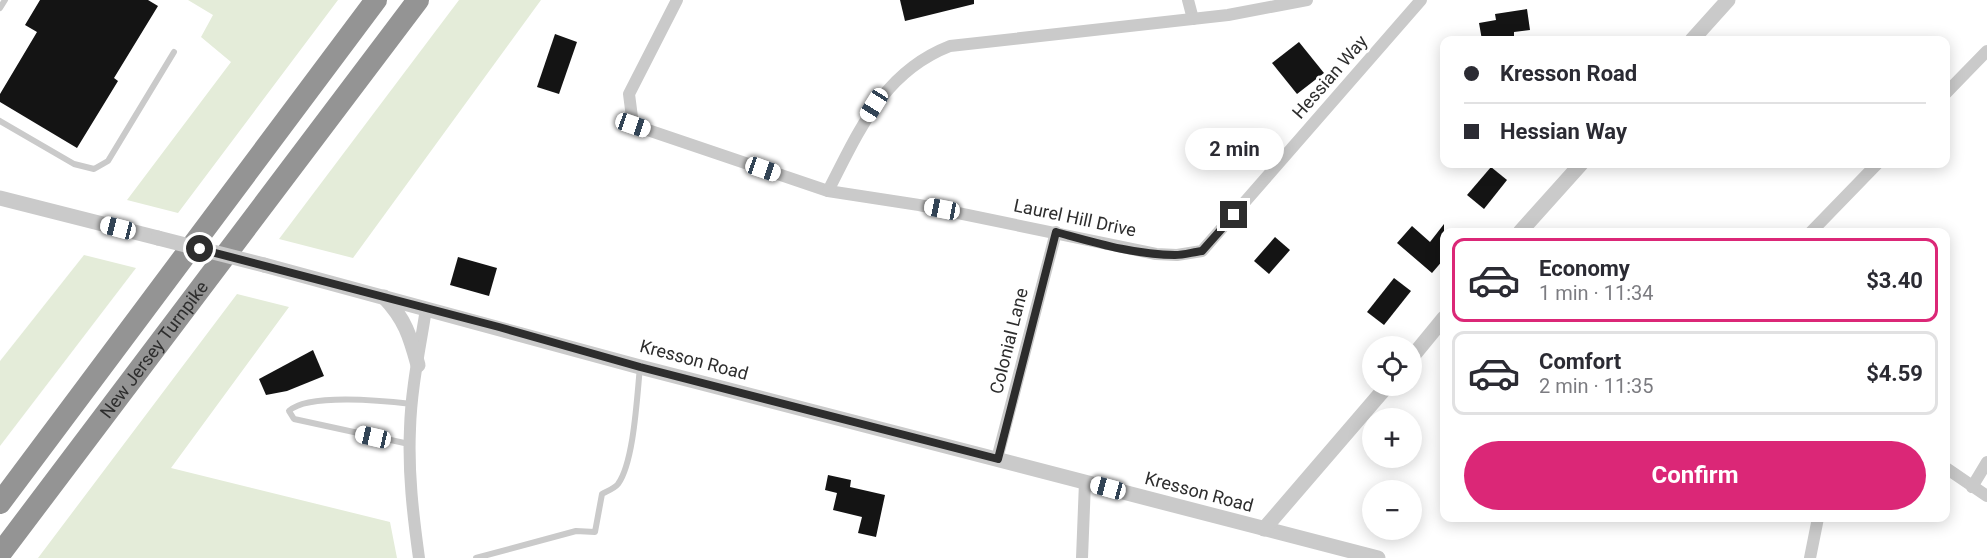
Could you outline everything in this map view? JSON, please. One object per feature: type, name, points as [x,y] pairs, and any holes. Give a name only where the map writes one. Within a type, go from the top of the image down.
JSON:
[{"type":"highway","name":"New Jersey Turnpike","points":[[0,503],[376,0]]},
{"type":"highway","name":"New Jersey Turnpike","points":[[0,554],[418,0]]},
{"type":"street","name":"Laurel Hill Drive","points":[[677,0],[629,94],[633,125],[828,190],[919,205],[1156,254]]},
{"type":"street","points":[[1188,0],[1193,19]]},
{"type":"street","points":[[828,190],[874,105],[895,81],[930,54],[950,46],[1228,15],[1307,0]]},
{"type":"street","name":"Hessian Way","points":[[1156,254],[1176,255],[1202,251],[1421,0]]},
{"type":"street","points":[[1696,36],[1728,0]]},
{"type":"street","points":[[1950,89],[1987,51]]},
{"type":"street","points":[[1524,228],[1577,168]]},
{"type":"street","points":[[1815,228],[1873,168]]},
{"type":"street","name":"Kresson Road","points":[[0,198],[264,265],[640,367],[1378,558]]},
{"type":"street","name":"Colonial Lane","points":[[998,459],[1056,232]]},
{"type":"street","points":[[384,297],[406,324],[418,365]]},
{"type":"street","points":[[419,558],[413,515],[410,444],[412,404],[426,309]]},
{"type":"street","points":[[1422,345],[1440,323]]},
{"type":"street","points":[[1264,529],[1378,396]]},
{"type":"street","points":[[1972,487],[1987,462]]},
{"type":"street","points":[[1950,471],[1987,496]]},
{"type":"street","points":[[1082,558],[1085,482]]},
{"type":"street","points":[[1810,558],[1817,522]]},
{"type":"lane","points":[[0,8],[5,0]]},
{"type":"lane","points":[[0,122],[74,164],[94,169],[108,161],[174,52]]},
{"type":"lane","points":[[476,558],[576,531],[595,532],[602,494],[616,487],[624,474],[634,429],[640,367]]},
{"type":"lane","points":[[410,444],[304,422],[294,418],[289,411],[294,406],[317,400],[365,400],[412,404]]},
{"type":"green space","points":[[188,0],[338,0],[178,213],[127,200],[231,62],[201,37],[213,15]]},
{"type":"green space","points":[[459,0],[541,0],[353,258],[279,239]]},
{"type":"green space","points":[[84,255],[136,268],[0,446],[0,361]]},
{"type":"green space","points":[[237,294],[289,307],[171,468],[390,522],[397,558],[38,558]]},
{"type":"building","points":[[40,0],[148,0],[158,6],[114,78],[118,81],[77,148],[0,102],[0,94],[37,32],[25,25]]},
{"type":"building","points":[[900,0],[974,0],[974,4],[905,21]]},
{"type":"building","points":[[1527,9],[1530,30],[1514,32],[1514,36],[1481,36],[1479,23],[1496,20],[1495,14]]},
{"type":"building","points":[[555,34],[577,42],[559,94],[537,87]]},
{"type":"building","points":[[1299,42],[1324,73],[1297,94],[1272,63]]},
{"type":"building","points":[[1490,168],[1507,180],[1484,209],[1467,195]]},
{"type":"building","points":[[1412,226],[1430,242],[1440,229],[1440,264],[1432,273],[1397,243]]},
{"type":"building","points":[[1275,237],[1290,250],[1269,274],[1254,261]]},
{"type":"building","points":[[458,257],[497,268],[489,296],[450,285]]},
{"type":"building","points":[[1394,278],[1411,291],[1384,325],[1367,312]]},
{"type":"building","points":[[313,350],[324,376],[287,391],[266,395],[259,379]]},
{"type":"building","points":[[828,475],[851,480],[850,487],[885,495],[876,537],[858,533],[862,517],[833,510],[837,493],[825,490]]},
{"type":"route","points":[[200,249],[499,327],[640,367],[998,459],[1056,232],[1156,254],[1176,255],[1202,251],[1234,215]]}]
